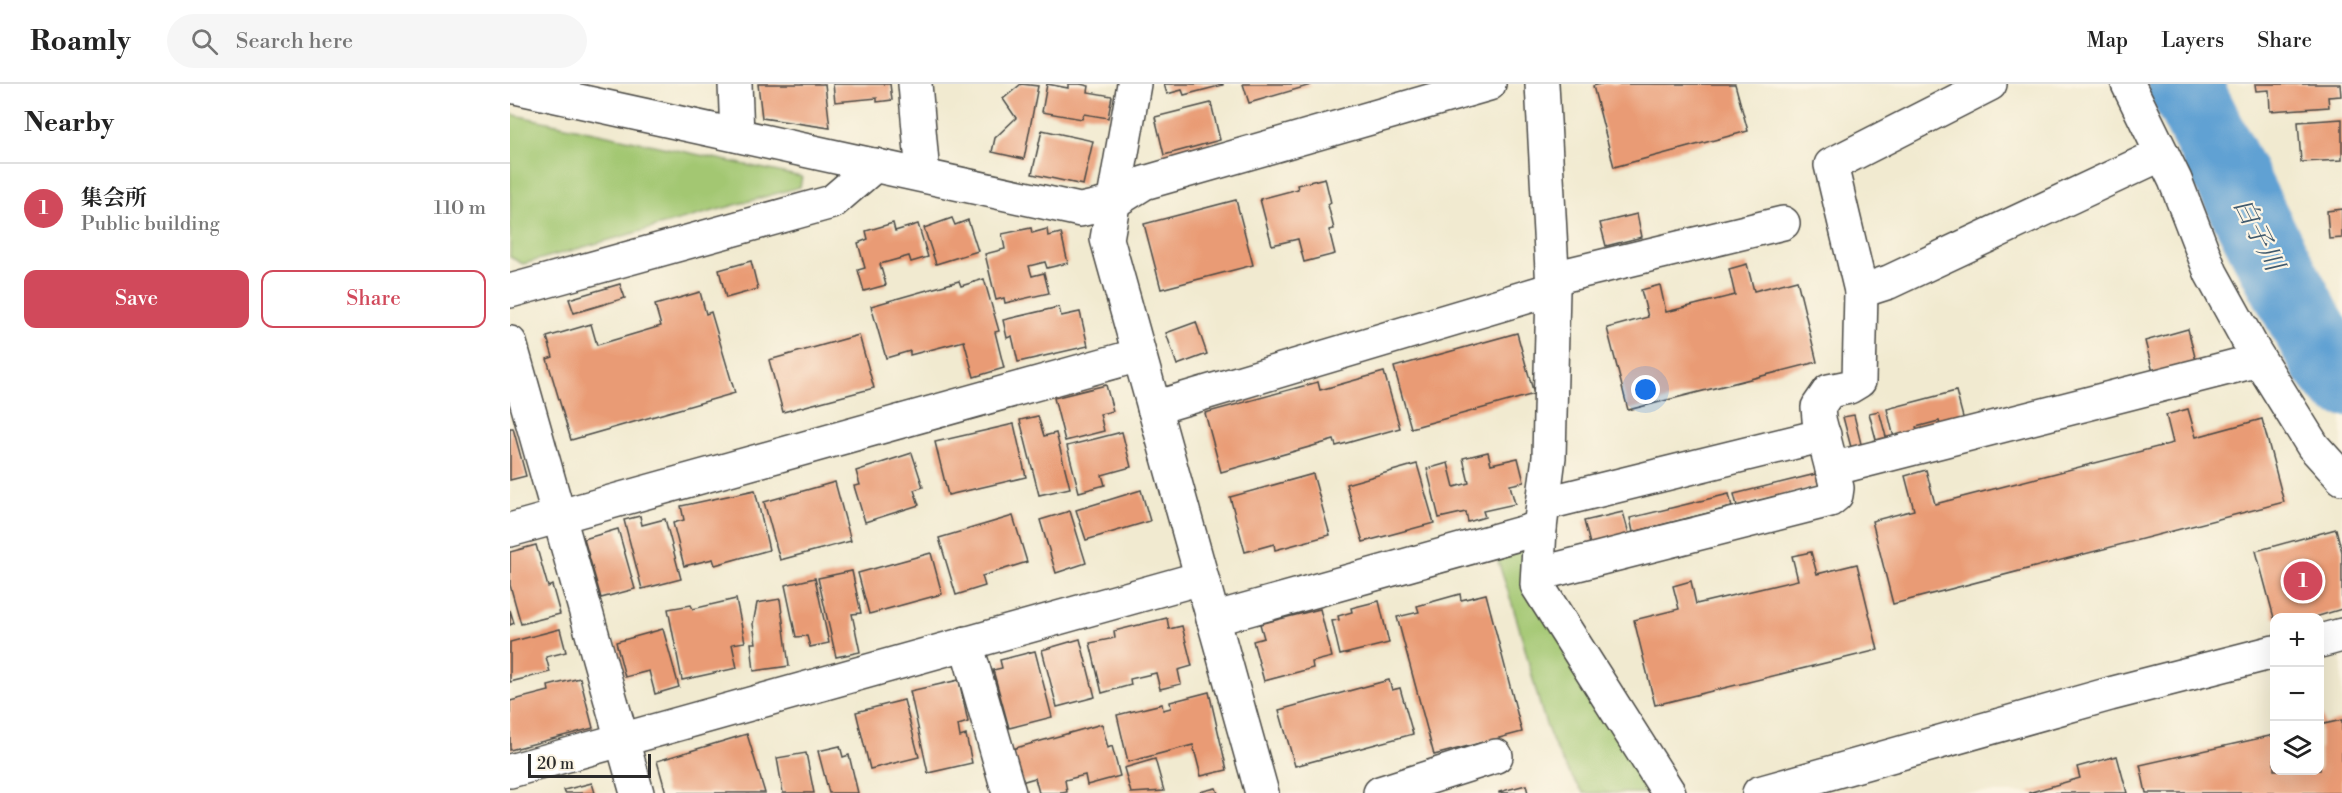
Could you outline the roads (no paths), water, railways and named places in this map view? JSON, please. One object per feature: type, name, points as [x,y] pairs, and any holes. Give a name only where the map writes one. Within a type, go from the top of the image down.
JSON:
[{"type":"street","points":[[735,84],[737,135]]},
{"type":"street","points":[[915,84],[923,175]]},
{"type":"street","points":[[1134,84],[1107,239],[1262,793]]},
{"type":"street","points":[[510,87],[575,93],[737,135],[1080,210],[1112,203],[1144,183],[1489,84]]},
{"type":"street","points":[[1542,84],[1553,284],[1549,457],[1541,516],[1537,585],[1669,793]]},
{"type":"street","points":[[1538,574],[1830,500],[1836,495],[1837,488],[1818,406],[1829,391],[1849,387],[1859,381],[1861,291],[1831,165],[1990,84]]},
{"type":"street","points":[[2128,84],[2175,180],[2211,273],[2259,360],[2313,446],[2342,478]]},
{"type":"street","points":[[1861,291],[1889,282],[2162,154]]},
{"type":"street","points":[[510,291],[832,202],[875,165]]},
{"type":"street","points":[[1154,408],[1553,284],[1782,223]]},
{"type":"street","points":[[510,343],[637,793]]},
{"type":"street","points":[[510,530],[1139,356]]},
{"type":"street","points":[[1832,470],[2259,360]]},
{"type":"street","points":[[1214,619],[1541,516],[1824,435]]},
{"type":"street","points":[[510,771],[621,738],[1201,578]]},
{"type":"street","points":[[2324,640],[2342,635]]},
{"type":"street","points":[[966,643],[1009,793]]},
{"type":"street","points":[[1759,793],[2110,694],[2270,653]]},
{"type":"street","points":[[1380,793],[1496,756]]},
{"type":"waterway","name":"白子川","points":[[2184,84],[2268,251],[2325,357],[2342,379]]},
{"type":"place","name":"集会所","points":[[2303,581]]}]
